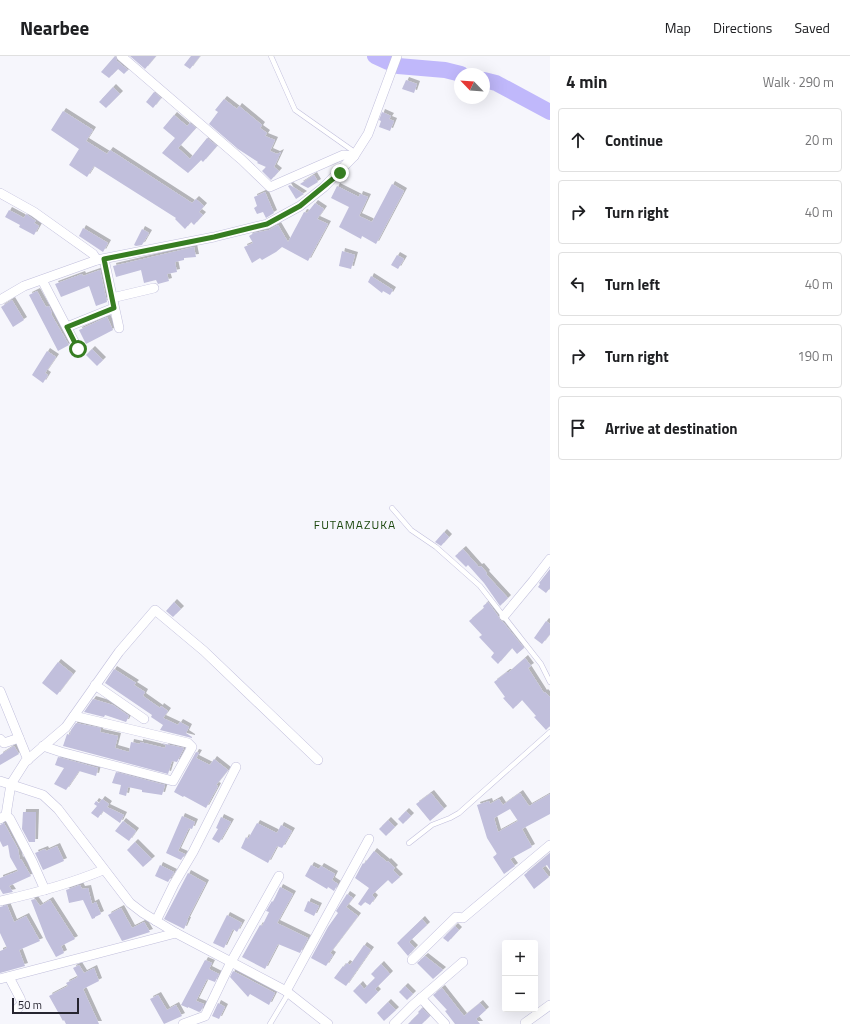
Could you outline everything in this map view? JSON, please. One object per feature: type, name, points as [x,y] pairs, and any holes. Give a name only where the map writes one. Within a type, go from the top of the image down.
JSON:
[{"type":"street","points":[[121,56],[242,160],[270,187],[343,155],[355,155]]},
{"type":"street","points":[[0,300],[24,286],[101,260],[206,239],[267,224],[300,206],[340,173],[355,155],[368,134],[397,56]]},
{"type":"street","points":[[0,192],[34,212],[101,260],[119,328]]},
{"type":"street","points":[[42,280],[78,349]]},
{"type":"street","points":[[112,298],[154,288]]},
{"type":"street","points":[[67,327],[114,308]]},
{"type":"street","points":[[504,616],[550,559]]},
{"type":"street","points":[[45,890],[29,854],[10,819],[3,817],[12,784],[28,760],[66,727],[119,652],[155,610],[204,651],[318,760]]},
{"type":"street","points":[[95,685],[144,719]]},
{"type":"street","points":[[0,691],[28,760]]},
{"type":"street","points":[[43,746],[61,752],[173,780],[192,747],[188,743],[74,716]]},
{"type":"street","points":[[0,739],[4,743],[19,738]]},
{"type":"street","points":[[156,921],[236,767]]},
{"type":"street","points":[[0,781],[42,795],[48,799],[66,819],[130,903],[143,913],[176,933],[287,992],[328,1024]]},
{"type":"street","points":[[287,992],[369,839]]},
{"type":"street","points":[[412,960],[456,916],[462,918],[550,845]]},
{"type":"street","points":[[0,901],[79,880],[104,870]]},
{"type":"street","points":[[183,1024],[205,1016],[231,962],[279,876]]},
{"type":"street","points":[[17,1009],[22,1004],[20,998],[4,978],[176,933]]},
{"type":"street","points":[[394,1024],[421,998],[463,962]]},
{"type":"street","points":[[421,998],[445,1024]]},
{"type":"street","points":[[525,1023],[550,1005]]},
{"type":"lane","points":[[271,56],[296,110],[355,155]]},
{"type":"lane","points":[[392,508],[411,530],[436,548],[480,586],[541,664],[550,682]]},
{"type":"lane","points":[[409,843],[432,825],[459,813],[550,732]]},
{"type":"lane","points":[[270,1024],[287,992]]},
{"type":"building","points":[[115,56],[117,61],[128,70],[124,74],[118,69],[109,78],[101,72]]},
{"type":"building","points":[[130,56],[156,56],[145,69]]},
{"type":"building","points":[[191,56],[200,56],[190,69],[184,65]]},
{"type":"building","points":[[406,80],[417,84],[414,93],[402,89]]},
{"type":"building","points":[[113,87],[120,94],[106,108],[99,102]]},
{"type":"building","points":[[154,92],[161,98],[153,108],[146,102]]},
{"type":"building","points":[[224,99],[237,109],[239,106],[262,125],[260,128],[267,133],[265,136],[275,140],[270,151],[277,154],[281,152],[274,167],[279,171],[271,180],[262,171],[266,167],[257,163],[258,162],[238,149],[209,124],[218,112],[215,110]]},
{"type":"building","points":[[63,111],[93,130],[86,141],[107,154],[110,150],[192,203],[196,199],[204,206],[199,212],[203,215],[194,225],[191,222],[185,229],[175,219],[176,218],[94,166],[87,177],[69,165],[79,149],[51,130]]},
{"type":"building","points":[[382,112],[391,116],[389,119],[394,121],[390,131],[379,127],[381,121],[379,120]]},
{"type":"building","points":[[174,115],[187,126],[190,123],[196,128],[178,148],[190,159],[207,138],[217,146],[203,162],[201,160],[188,173],[162,153],[175,138],[163,128]]},
{"type":"building","points":[[314,175],[318,182],[308,188],[300,184]]},
{"type":"building","points":[[392,184],[404,191],[376,244],[362,236],[361,239],[339,227],[349,207],[331,198],[337,186],[359,197],[360,194],[368,197],[359,216],[372,222]]},
{"type":"building","points":[[290,185],[304,194],[296,199],[288,186]]},
{"type":"building","points":[[265,192],[274,213],[266,218],[263,212],[257,214],[254,208],[257,206],[254,197]]},
{"type":"building","points":[[315,203],[324,209],[317,219],[328,224],[308,261],[282,247],[262,260],[260,258],[252,263],[244,247],[253,243],[249,236],[254,233],[269,230],[278,225],[288,242],[304,212],[307,213]]},
{"type":"building","points":[[9,210],[24,218],[26,214],[36,221],[34,223],[39,226],[34,235],[5,217]]},
{"type":"building","points":[[83,228],[108,243],[103,252],[79,236]]},
{"type":"building","points":[[142,229],[149,233],[142,245],[136,246],[134,245]]},
{"type":"building","points":[[194,247],[196,257],[184,258],[184,260],[175,262],[177,272],[167,274],[169,281],[158,284],[156,280],[144,283],[141,270],[116,277],[113,266]]},
{"type":"building","points":[[342,251],[355,255],[351,269],[339,266]]},
{"type":"building","points":[[397,255],[404,259],[398,269],[391,265]]},
{"type":"building","points":[[100,270],[107,302],[96,306],[89,286],[61,297],[55,284],[82,274],[83,276]]},
{"type":"building","points":[[371,276],[393,290],[390,295],[383,291],[382,293],[368,282]]},
{"type":"building","points":[[37,291],[46,307],[49,306],[52,313],[51,314],[69,345],[58,351],[29,295]]},
{"type":"building","points":[[12,300],[24,320],[13,327],[1,307]]},
{"type":"building","points":[[107,317],[113,330],[86,344],[79,330]]},
{"type":"building","points":[[92,349],[103,360],[97,366],[86,355]]},
{"type":"building","points":[[47,351],[56,357],[45,373],[48,375],[43,383],[32,375]]},
{"type":"building","points":[[444,532],[449,537],[441,546],[435,542]]},
{"type":"building","points":[[463,549],[479,567],[481,566],[487,573],[486,574],[508,598],[500,606],[484,583],[468,565],[466,567],[455,556]]},
{"type":"building","points":[[550,569],[550,588],[546,593],[538,587],[540,584],[539,583]]},
{"type":"building","points":[[174,602],[181,609],[173,617],[166,611]]},
{"type":"building","points":[[488,602],[500,620],[524,648],[517,654],[512,648],[498,664],[491,657],[494,653],[479,637],[482,635],[469,621],[484,608],[483,606]]},
{"type":"building","points":[[546,621],[550,624],[550,634],[542,644],[534,638]]},
{"type":"building","points":[[525,658],[531,666],[528,668],[544,693],[545,692],[550,697],[550,726],[546,730],[534,717],[536,716],[522,700],[513,709],[503,698],[505,697],[494,682],[509,672]]},
{"type":"building","points":[[58,662],[73,674],[57,695],[42,683]]},
{"type":"building","points":[[114,669],[136,683],[134,685],[145,692],[143,696],[160,708],[161,706],[168,711],[163,718],[178,725],[180,722],[189,727],[186,733],[192,738],[160,730],[163,725],[151,717],[152,715],[105,683]]},
{"type":"building","points":[[93,699],[113,705],[129,716],[126,722],[105,715],[104,717],[84,712]]},
{"type":"building","points":[[76,723],[101,728],[100,732],[118,736],[115,748],[129,752],[131,742],[140,744],[140,742],[165,748],[166,745],[161,743],[184,748],[177,762],[172,761],[168,774],[63,746],[67,734],[70,735],[71,730]]},
{"type":"building","points":[[14,746],[19,754],[0,765],[0,755]]},
{"type":"building","points":[[196,752],[199,753],[196,758],[210,765],[214,759],[228,770],[216,785],[218,786],[206,808],[174,792]]},
{"type":"building","points":[[58,757],[98,768],[96,776],[79,771],[66,790],[54,784],[64,768],[55,765]]},
{"type":"building","points":[[116,772],[165,785],[162,795],[142,792],[142,790],[128,787],[126,796],[119,794],[121,785],[112,783]]},
{"type":"building","points":[[431,793],[444,809],[430,821],[416,804]]},
{"type":"building","points":[[520,793],[529,806],[550,794],[550,814],[522,829],[532,847],[510,859],[515,866],[504,874],[493,857],[497,854],[487,838],[477,805],[489,801],[490,804],[499,799],[503,805]],"holes":[[[510,809],[518,821],[498,832],[494,818]]]},
{"type":"building","points":[[102,799],[109,804],[107,807],[124,815],[120,823],[103,811],[98,818],[91,813],[97,806],[94,804],[96,801],[99,803]]},
{"type":"building","points":[[406,811],[411,816],[403,824],[398,819]]},
{"type":"building","points":[[23,812],[36,812],[35,842],[29,842],[22,829]]},
{"type":"building","points":[[182,816],[195,822],[192,829],[189,828],[178,851],[185,854],[181,860],[166,853]]},
{"type":"building","points":[[221,817],[231,822],[219,843],[212,839],[218,829],[216,828]]},
{"type":"building","points":[[388,820],[395,827],[386,836],[379,829]]},
{"type":"building","points":[[123,821],[136,831],[129,841],[115,831]]},
{"type":"building","points":[[4,823],[18,849],[20,860],[21,859],[31,876],[9,886],[13,892],[3,894],[0,889],[0,878],[18,871],[10,857],[8,845],[3,847],[0,841],[0,825]]},
{"type":"building","points":[[257,823],[277,833],[281,825],[292,831],[282,848],[277,846],[268,863],[241,848],[246,837],[248,839]]},
{"type":"building","points":[[135,842],[152,859],[143,867],[127,850]]},
{"type":"building","points":[[57,846],[64,861],[43,870],[35,853],[45,849],[46,851]]},
{"type":"building","points":[[374,851],[395,868],[393,870],[400,877],[392,884],[388,880],[372,895],[375,898],[370,905],[365,902],[361,906],[358,904],[369,888],[355,878],[363,863],[364,864]]},
{"type":"building","points":[[550,853],[550,870],[547,865],[542,868],[549,877],[534,889],[524,875]]},
{"type":"building","points":[[160,865],[174,872],[168,882],[155,876]]},
{"type":"building","points":[[311,865],[319,869],[321,866],[335,874],[332,880],[338,884],[334,891],[328,887],[327,889],[305,876]]},
{"type":"building","points":[[188,873],[206,883],[184,929],[164,919]]},
{"type":"building","points":[[80,885],[82,889],[88,888],[92,904],[96,902],[101,914],[95,918],[92,919],[83,900],[69,903],[66,890]]},
{"type":"building","points":[[280,887],[293,894],[277,923],[308,938],[300,953],[278,944],[265,969],[242,957],[260,925],[262,926],[269,912],[266,911],[272,901],[273,902]]},
{"type":"building","points":[[347,894],[353,898],[346,907],[358,916],[330,953],[333,955],[326,966],[311,958],[328,927],[338,913],[336,911]]},
{"type":"building","points":[[35,899],[40,906],[50,900],[75,939],[61,946],[64,953],[56,957],[46,939],[31,900]]},
{"type":"building","points":[[308,901],[319,906],[314,916],[304,911]]},
{"type":"building","points":[[7,905],[14,922],[26,916],[40,941],[19,950],[25,966],[0,973],[0,951],[7,948],[0,933],[0,907]]},
{"type":"building","points":[[121,908],[132,928],[144,922],[150,932],[122,941],[108,915]]},
{"type":"building","points":[[227,915],[242,923],[237,932],[233,929],[224,948],[213,943]]},
{"type":"building","points":[[422,919],[427,925],[409,942],[415,948],[408,956],[397,943]]},
{"type":"building","points":[[455,926],[459,930],[448,942],[443,938]]},
{"type":"building","points":[[364,945],[371,950],[346,986],[334,978],[343,966],[344,967],[347,963],[350,965]]},
{"type":"building","points":[[425,956],[443,970],[433,979],[417,963]]},
{"type":"building","points":[[205,960],[212,963],[209,969],[219,974],[215,982],[207,979],[196,1001],[204,1004],[199,1012],[181,1005]]},
{"type":"building","points":[[381,964],[390,974],[375,989],[378,992],[366,1004],[353,991],[360,984],[364,989],[375,978],[371,974]]},
{"type":"building","points":[[79,965],[84,973],[94,968],[99,981],[83,989],[99,1024],[66,1024],[49,996],[68,986],[66,983],[78,977],[73,968]]},
{"type":"building","points":[[233,971],[275,993],[269,1005],[250,994],[248,997],[230,977]]},
{"type":"building","points":[[405,986],[413,994],[407,1000],[399,992]]},
{"type":"building","points":[[442,988],[464,1016],[480,1003],[486,1010],[476,1019],[480,1024],[455,1024],[445,1011],[447,1010],[433,995]]},
{"type":"building","points":[[158,995],[167,1010],[176,1005],[182,1016],[164,1024],[150,999]]},
{"type":"building","points":[[388,1002],[396,1010],[384,1021],[377,1013]]},
{"type":"building","points":[[218,1003],[225,1007],[219,1019],[212,1016]]},
{"type":"building","points":[[422,1008],[430,1016],[422,1024],[408,1024],[419,1013],[418,1012]]},
{"type":"waterway","points":[[375,56],[388,62]]},
{"type":"waterway","points":[[398,66],[445,70],[454,72]]},
{"type":"waterway","points":[[490,82],[496,83],[550,112]]},
{"type":"district","name":"FUTAMAZUKA","points":[[355,525]]},
{"type":"route","points":[[78,349],[67,327],[114,308],[104,259],[183,244],[267,224],[300,206],[340,173]]}]
